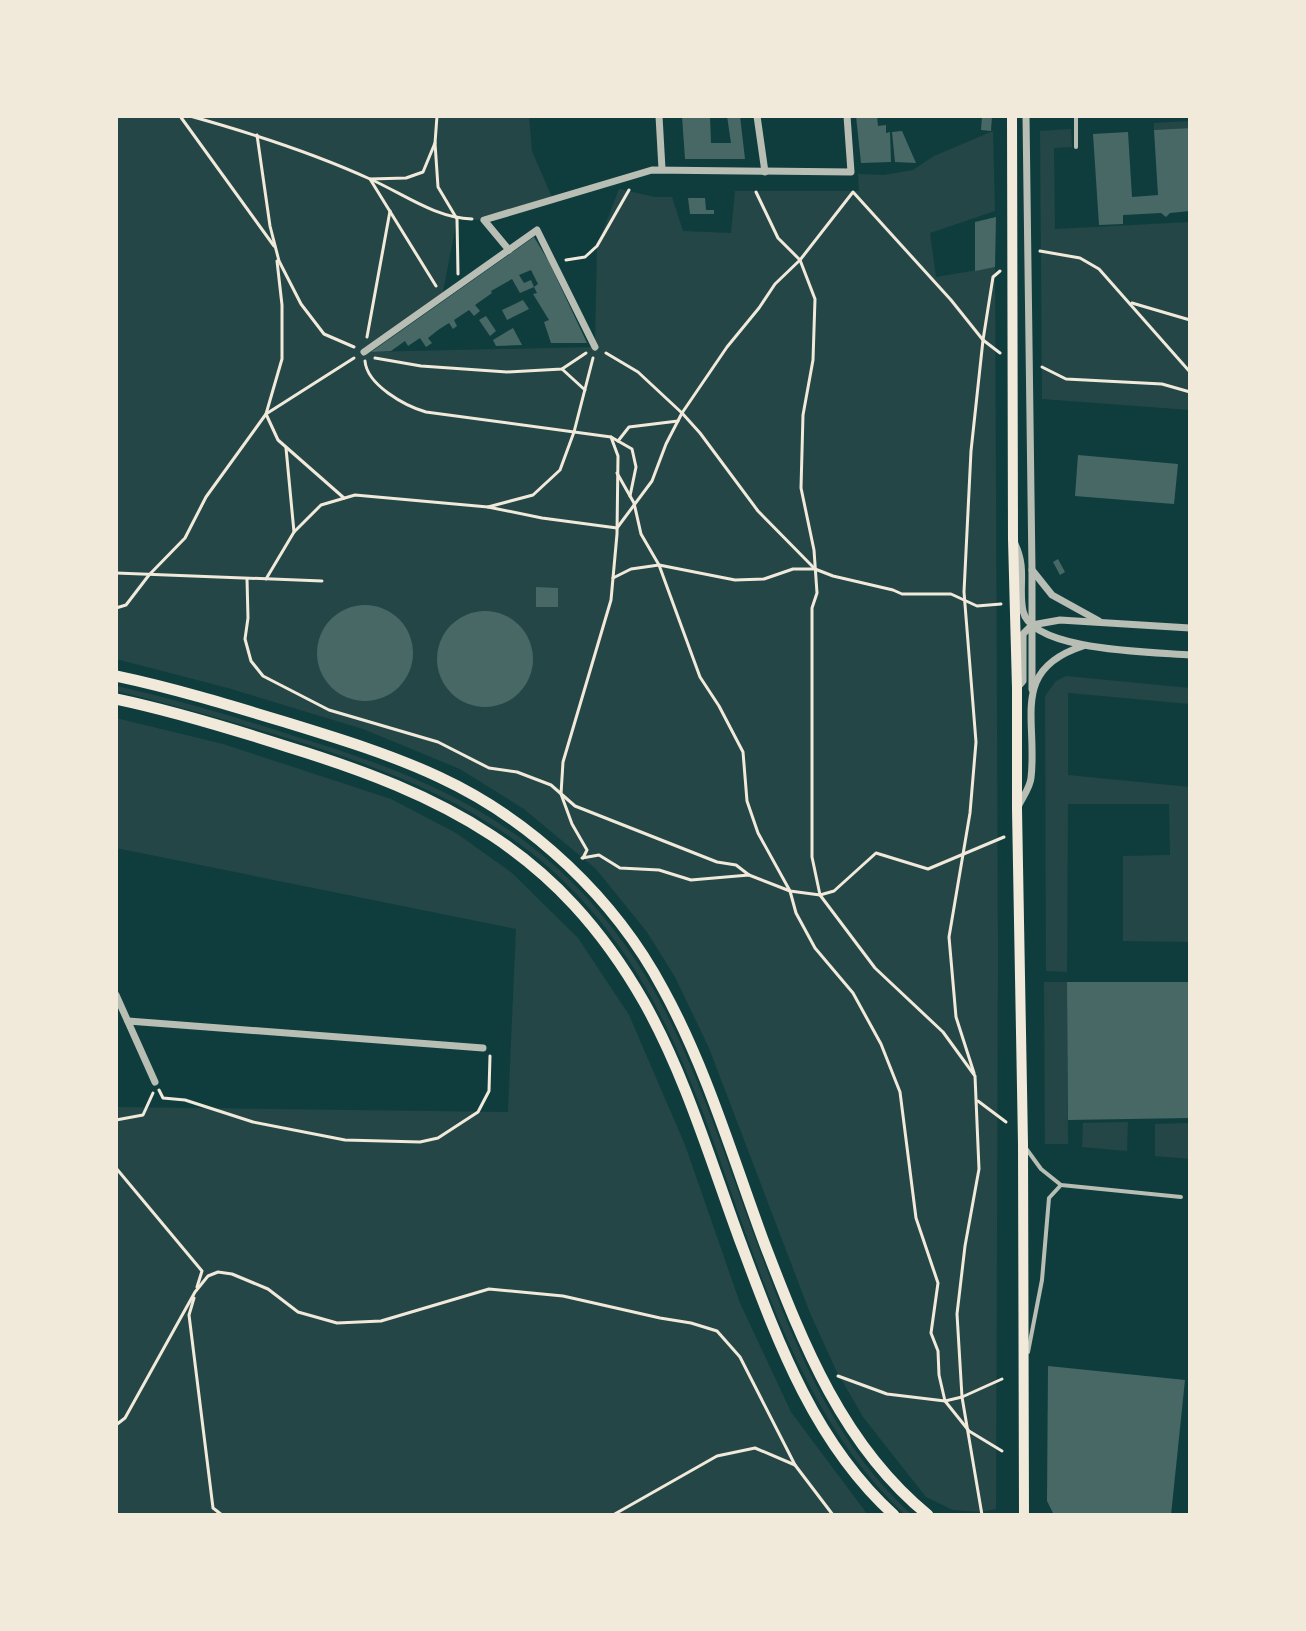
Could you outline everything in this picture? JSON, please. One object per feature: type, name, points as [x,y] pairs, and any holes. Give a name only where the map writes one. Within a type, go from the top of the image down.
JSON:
[{"type":"main road","points":[[1012,116],[1013,539],[1023,1144],[1024,1515]]},
{"type":"main road","points":[[116,676],[154,684],[326,735],[440,777],[505,815],[574,872],[611,912],[646,962],[662,986],[691,1044],[783,1291],[834,1403],[882,1471],[928,1515]]},
{"type":"main road","points":[[116,699],[333,760],[422,795],[489,833],[532,864],[562,893],[611,952],[644,1003],[671,1059],[770,1320],[801,1390],[838,1449],[894,1515]]},
{"type":"street","points":[[659,116],[662,169]]},
{"type":"street","points":[[757,116],[765,172]]},
{"type":"street","points":[[509,250],[484,220],[639,174],[662,169],[851,172],[847,116]]},
{"type":"street","points":[[1017,809],[1031,782],[1032,570],[1026,116]]},
{"type":"street","points":[[364,352],[537,230],[595,347]]},
{"type":"street","points":[[1013,539],[1022,559],[1023,611],[1032,625],[1083,646],[1190,655]]},
{"type":"street","points":[[1032,570],[1052,595],[1099,621]]},
{"type":"street","points":[[1017,688],[1023,681],[1023,634],[1032,625],[1060,620],[1190,628]]},
{"type":"street","points":[[1032,691],[1039,675],[1050,662],[1083,646]]},
{"type":"street","points":[[116,995],[155,1082]]},
{"type":"street","points":[[128,1021],[483,1048]]},
{"type":"lane","points":[[1076,116],[1076,147]]},
{"type":"lane","points":[[1023,1144],[1041,1169],[1061,1185],[1181,1197]]},
{"type":"lane","points":[[1023,1375],[1042,1280],[1049,1198],[1061,1185]]},
{"type":"path","points":[[180,116],[276,250],[301,304],[324,334],[376,358],[421,366],[507,372],[562,369],[595,347]]},
{"type":"path","points":[[190,116],[257,135],[370,179],[425,207],[457,219],[484,220]]},
{"type":"path","points":[[437,116],[438,187],[457,219],[458,286]]},
{"type":"path","points":[[116,608],[126,605],[149,575],[185,538],[206,497],[266,414],[282,359],[282,305],[257,135]]},
{"type":"path","points":[[370,179],[406,178],[423,172],[435,143]]},
{"type":"path","points":[[554,263],[585,257],[597,246],[639,174]]},
{"type":"path","points":[[370,179],[442,297]]},
{"type":"path","points":[[756,192],[778,238],[800,260],[815,299],[813,360],[803,415],[801,488],[817,593],[812,608],[812,857],[820,895],[875,968],[943,1032],[975,1076]]},
{"type":"path","points":[[617,528],[652,481],[682,413],[775,284],[800,260],[853,192],[983,340],[1003,355]]},
{"type":"path","points":[[390,211],[364,352],[366,368],[387,392],[407,406],[426,412],[611,437],[632,449],[636,467],[630,496]]},
{"type":"path","points":[[1040,251],[1080,258],[1099,269],[1190,372]]},
{"type":"path","points":[[982,1515],[962,1397],[957,1314],[979,1169],[978,1101],[975,1076],[956,1017],[949,937],[970,813],[976,742],[965,600],[971,451],[993,277],[1003,268]]},
{"type":"path","points":[[1128,301],[1190,320]]},
{"type":"path","points":[[595,347],[638,372],[682,413],[758,511],[815,569]]},
{"type":"path","points":[[488,507],[533,495],[560,470],[574,432],[595,347]]},
{"type":"path","points":[[266,414],[364,352]]},
{"type":"path","points":[[1041,366],[1066,379],[1162,384],[1190,392]]},
{"type":"path","points":[[562,369],[585,390]]},
{"type":"path","points":[[266,414],[278,440],[344,498]]},
{"type":"path","points":[[618,441],[629,427],[678,421]]},
{"type":"path","points":[[583,858],[587,850],[572,824],[561,794],[563,762],[611,600],[617,528],[618,456],[611,437]]},
{"type":"path","points":[[285,446],[294,532]]},
{"type":"path","points":[[617,473],[634,503],[641,534],[659,565],[700,677],[743,752],[747,801],[758,833],[790,891],[796,913],[815,948],[853,993],[881,1044],[900,1092],[916,1218],[938,1283],[931,1333],[938,1351],[945,1401],[969,1431],[1002,1451]]},
{"type":"path","points":[[266,579],[294,532],[321,505],[355,495],[488,507],[573,524],[617,528]]},
{"type":"path","points":[[613,578],[631,569],[659,565],[735,580],[764,579],[793,569],[815,569],[902,594],[951,594],[977,606],[1004,604]]},
{"type":"path","points":[[116,573],[322,581]]},
{"type":"path","points":[[247,579],[245,639],[251,661],[263,676],[329,710],[438,742],[489,768],[517,772],[551,785],[575,806],[717,862],[736,865],[749,875],[790,891],[820,895],[834,891],[876,853],[928,869],[1004,837]]},
{"type":"path","points":[[576,858],[599,855],[620,868],[659,870],[691,880],[749,875]]},
{"type":"path","points":[[155,1082],[163,1098],[185,1100],[253,1122],[345,1140],[420,1142],[438,1138],[478,1112],[489,1091],[490,1052],[483,1048]]},
{"type":"path","points":[[116,1120],[143,1115],[152,1099],[155,1082]]},
{"type":"path","points":[[978,1101],[1006,1122]]},
{"type":"path","points":[[116,1168],[202,1271],[189,1315],[213,1508],[222,1515]]},
{"type":"path","points":[[116,1425],[125,1418],[195,1292],[208,1276],[218,1272],[232,1274],[268,1289],[298,1312],[337,1323],[381,1321],[489,1289],[563,1296],[717,1331],[740,1357],[795,1465],[833,1515]]},
{"type":"path","points":[[830,1373],[887,1394],[945,1401],[1002,1379]]},
{"type":"path","points":[[613,1515],[717,1456],[755,1448],[795,1465]]},
{"type":"shaded area","points":[[116,116],[529,116],[532,151],[553,200],[484,220],[457,219],[442,297],[366,352],[595,347],[597,246],[619,189],[655,197],[672,197],[683,231],[731,233],[735,191],[859,191],[858,174],[884,175],[913,170],[934,156],[993,131],[995,211],[930,233],[936,277],[995,267],[998,953],[996,1509],[981,1512],[953,1510],[926,1497],[863,1417],[836,1370],[810,1313],[709,1048],[675,977],[647,932],[596,869],[524,809],[460,769],[363,729],[228,688],[116,659]]},
{"type":"shaded area","points":[[1190,121],[1190,128],[1154,130],[1154,123]]},
{"type":"shaded area","points":[[1071,129],[1072,147],[1054,148],[1055,229],[1190,222],[1190,410],[1042,399],[1040,131]]},
{"type":"shaded area","points":[[1066,676],[1190,688],[1190,704],[1068,693],[1068,775],[1190,787],[1190,942],[1123,941],[1123,856],[1170,855],[1169,804],[1068,804],[1067,972],[1046,971],[1045,696],[1056,681]]},
{"type":"shaded area","points":[[116,686],[228,715],[397,771],[487,816],[528,844],[566,877],[602,916],[654,990],[701,1090],[780,1305],[814,1382],[857,1453],[912,1515],[905,1515],[875,1483],[825,1413],[768,1294],[704,1117],[665,1023],[632,965],[599,920],[563,881],[525,848],[485,820],[441,796],[345,757],[205,714],[116,691]]},
{"type":"shaded area","points":[[116,718],[223,744],[391,799],[456,833],[512,873],[578,938],[629,1015],[685,1145],[740,1303],[791,1412],[868,1515],[116,1515],[116,1107],[508,1112],[516,929],[116,848]]},
{"type":"shaded area","points":[[1044,982],[1067,982],[1068,1144],[1045,1144]]},
{"type":"shaded area","points":[[1128,1122],[1127,1151],[1082,1147],[1083,1123]]},
{"type":"shaded area","points":[[1190,1123],[1190,1159],[1155,1156],[1155,1124]]},
{"type":"building","points":[[682,116],[710,116],[711,143],[731,143],[727,116],[740,116],[745,159],[685,159]]},
{"type":"building","points":[[856,116],[877,116],[878,126],[886,125],[886,133],[890,132],[891,162],[861,163]]},
{"type":"building","points":[[982,116],[992,116],[991,131],[981,130]]},
{"type":"building","points":[[1190,128],[1190,211],[1170,213],[1166,217],[1161,213],[1123,215],[1123,224],[1099,225],[1093,134],[1128,132],[1132,197],[1158,195],[1154,130]]},
{"type":"building","points":[[902,131],[916,163],[895,162],[892,132]]},
{"type":"building","points":[[688,198],[705,198],[706,210],[714,210],[714,214],[690,214]]},
{"type":"building","points":[[996,217],[995,267],[975,271],[975,222]]},
{"type":"building","points":[[534,237],[587,343],[551,343],[544,322],[549,320],[533,294],[537,293],[534,287],[520,293],[512,279],[475,305],[480,311],[474,316],[469,310],[454,320],[457,326],[453,329],[449,323],[438,330],[428,338],[432,343],[426,347],[420,338],[408,346],[405,341],[391,351],[371,352]],"holes":[[[531,270],[538,284],[534,287],[531,280],[524,283],[519,275]]]},
{"type":"building","points":[[523,300],[529,309],[507,320],[502,310]]},
{"type":"building","points":[[486,316],[496,331],[490,336],[479,320]]},
{"type":"building","points":[[513,328],[522,345],[496,346],[493,340]]},
{"type":"building","points":[[1078,455],[1178,464],[1174,504],[1075,496]]},
{"type":"building","points":[[1058,559],[1065,572],[1060,575],[1053,562]]},
{"type":"building","points":[[536,587],[558,588],[558,607],[536,607]]},
{"type":"building","points":[[356,605],[374,605],[392,613],[405,626],[413,644],[410,672],[392,693],[374,701],[356,701],[338,693],[325,680],[317,662],[317,644],[325,626],[338,613]]},
{"type":"building","points":[[485,611],[503,615],[519,625],[529,641],[533,659],[529,677],[519,693],[503,703],[485,707],[467,703],[451,693],[441,677],[437,659],[441,641],[451,625],[467,615]]},
{"type":"building","points":[[1067,982],[1190,982],[1190,1118],[1068,1120]]},
{"type":"building","points":[[1048,1366],[1185,1380],[1171,1515],[1054,1515],[1047,1501]]}]
